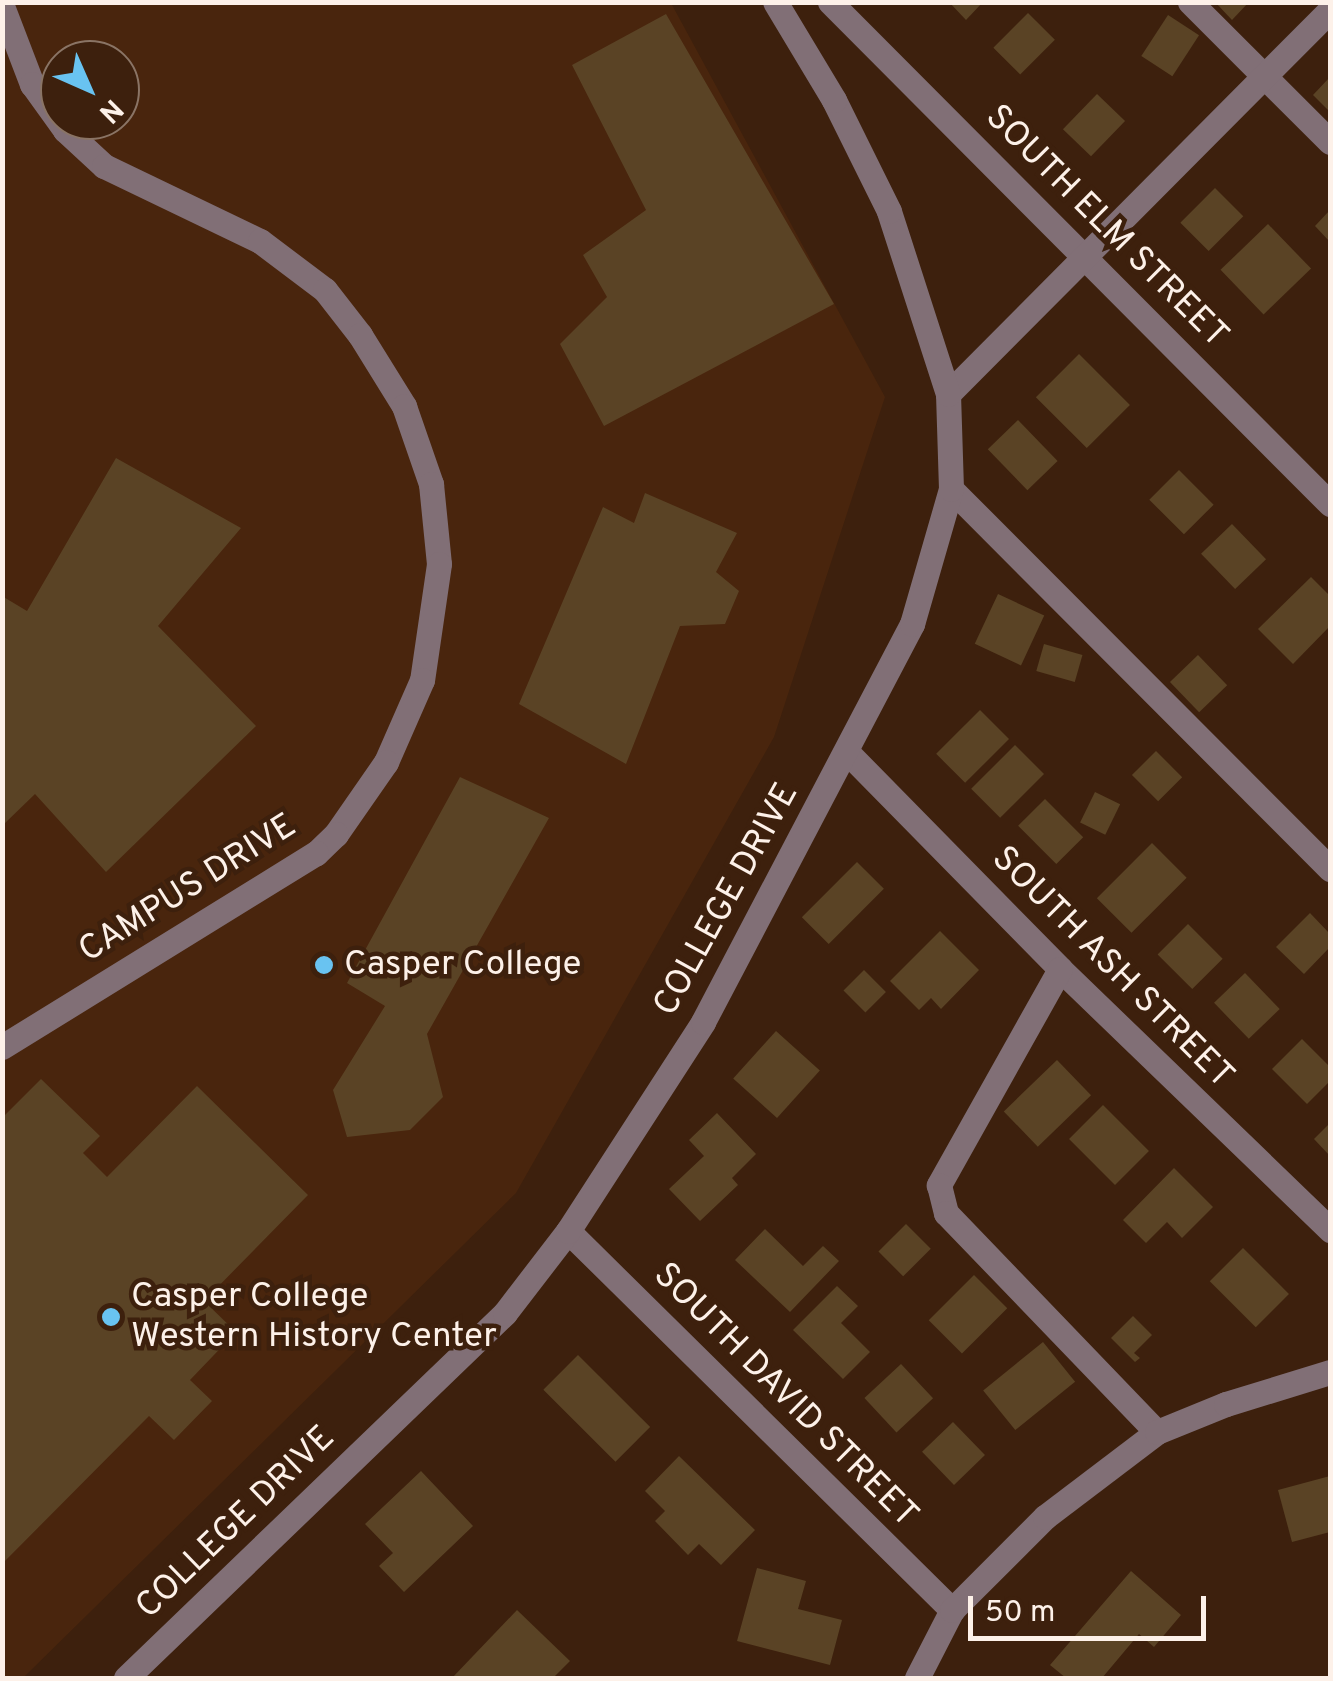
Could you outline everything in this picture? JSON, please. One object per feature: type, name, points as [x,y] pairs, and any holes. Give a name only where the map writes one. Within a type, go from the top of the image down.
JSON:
[{"type":"street","name":"COLLEGE DRIVE","points":[[126,1678],[505,1313],[568,1232],[703,1022],[912,624],[951,488],[948,394],[889,211],[834,100],[775,2]]},
{"type":"street","name":"SOUTH ELM STREET","points":[[830,2],[1330,504]]},
{"type":"street","points":[[1190,2],[1330,142]]},
{"type":"street","name":"CAMPUS DRIVE","points":[[2,6],[32,84],[78,142],[104,166],[260,241],[325,290],[360,335],[404,406],[431,484],[439,564],[422,680],[386,762],[336,834],[316,853],[2,1046]]},
{"type":"street","points":[[948,394],[1330,10]]},
{"type":"street","points":[[951,488],[1330,869]]},
{"type":"street","name":"SOUTH ASH STREET","points":[[846,752],[1060,969],[1330,1230]]},
{"type":"street","points":[[1060,969],[940,1185],[946,1212],[1157,1432]]},
{"type":"street","name":"SOUTH DAVID STREET","points":[[568,1232],[952,1610]]},
{"type":"street","points":[[917,1678],[952,1610],[1045,1517],[1157,1432],[1226,1404],[1330,1372]]},
{"type":"shaded area","name":"Casper College","points":[[3,3],[671,3],[885,397],[774,737],[516,1193],[23,1678],[3,1678]]},
{"type":"building","points":[[949,2],[983,2],[966,20]]},
{"type":"building","points":[[1215,2],[1249,2],[1232,20]]},
{"type":"building","points":[[1028,13],[1055,40],[1020,75],[993,48]]},
{"type":"building","points":[[666,14],[834,304],[604,426],[560,344],[607,297],[583,255],[646,210],[572,65]]},
{"type":"building","points":[[1168,15],[1199,35],[1172,76],[1141,56]]},
{"type":"building","points":[[1330,77],[1330,112],[1313,95]]},
{"type":"building","points":[[1097,94],[1125,121],[1091,156],[1063,129]]},
{"type":"building","points":[[1215,188],[1243,216],[1209,251],[1180,223]]},
{"type":"building","points":[[1330,210],[1330,242],[1315,226]]},
{"type":"building","points":[[1268,224],[1311,269],[1264,314],[1221,270]]},
{"type":"building","points":[[1079,354],[1130,405],[1087,448],[1036,397]]},
{"type":"building","points":[[1018,420],[1058,461],[1027,490],[988,449]]},
{"type":"building","points":[[116,458],[241,528],[158,626],[256,726],[106,872],[35,794],[2,826],[2,596],[27,611]]},
{"type":"building","points":[[1179,470],[1214,505],[1184,534],[1149,500]]},
{"type":"building","points":[[645,493],[737,533],[716,572],[739,591],[725,624],[680,626],[626,764],[519,704],[603,507],[634,523]]},
{"type":"building","points":[[1232,524],[1266,559],[1235,589],[1201,554]]},
{"type":"building","points":[[1311,577],[1330,596],[1330,626],[1293,664],[1258,629]]},
{"type":"building","points":[[998,594],[1044,616],[1021,665],[975,644]]},
{"type":"building","points":[[1044,644],[1082,655],[1075,682],[1036,671]]},
{"type":"building","points":[[1198,655],[1227,685],[1199,712],[1170,682]]},
{"type":"building","points":[[980,710],[1009,739],[965,783],[936,754]]},
{"type":"building","points":[[1015,745],[1044,774],[1000,818],[971,789]]},
{"type":"building","points":[[1156,751],[1182,777],[1158,801],[1132,775]]},
{"type":"building","points":[[460,777],[549,818],[427,1034],[443,1097],[410,1130],[347,1137],[333,1090],[385,1006],[347,983]]},
{"type":"building","points":[[1095,792],[1120,804],[1105,835],[1080,823]]},
{"type":"building","points":[[1045,799],[1083,837],[1056,864],[1018,826]]},
{"type":"building","points":[[1152,843],[1187,878],[1131,933],[1097,898]]},
{"type":"building","points":[[857,862],[884,889],[829,944],[802,917]]},
{"type":"building","points":[[1310,913],[1330,934],[1330,947],[1304,974],[1276,947]]},
{"type":"building","points":[[1188,924],[1223,959],[1192,989],[1158,954]]},
{"type":"building","points":[[940,931],[979,970],[941,1009],[931,998],[919,1010],[890,981]]},
{"type":"building","points":[[864,970],[886,992],[865,1012],[843,991]]},
{"type":"building","points":[[1245,973],[1280,1009],[1249,1039],[1214,1003]]},
{"type":"building","points":[[776,1031],[820,1070],[777,1118],[733,1079]]},
{"type":"building","points":[[1302,1039],[1330,1067],[1330,1081],[1307,1104],[1272,1069]]},
{"type":"building","points":[[1057,1060],[1091,1095],[1038,1147],[1004,1111]]},
{"type":"building","name":"Casper College Western History Center","points":[[41,1079],[100,1136],[83,1153],[107,1177],[197,1086],[308,1195],[204,1301],[236,1332],[190,1380],[212,1401],[174,1440],[149,1416],[2,1564],[2,1118]]},
{"type":"building","points":[[1103,1105],[1149,1151],[1115,1185],[1069,1139]]},
{"type":"building","points":[[717,1113],[756,1154],[732,1178],[738,1185],[700,1221],[669,1189],[704,1156],[689,1140]]},
{"type":"building","points":[[1330,1123],[1330,1156],[1314,1139]]},
{"type":"building","points":[[1174,1168],[1213,1207],[1182,1238],[1167,1222],[1146,1243],[1123,1220]]},
{"type":"building","points":[[906,1224],[931,1249],[903,1276],[878,1252]]},
{"type":"building","points":[[765,1229],[803,1266],[823,1246],[839,1261],[790,1312],[735,1260]]},
{"type":"building","points":[[1243,1248],[1289,1294],[1256,1327],[1210,1281]]},
{"type":"building","points":[[974,1275],[1007,1308],[962,1353],[929,1320]]},
{"type":"building","points":[[837,1286],[858,1306],[841,1323],[870,1352],[843,1379],[793,1330]]},
{"type":"building","points":[[1133,1316],[1152,1335],[1134,1353],[1140,1358],[1135,1362],[1111,1338]]},
{"type":"building","points":[[1043,1342],[1075,1382],[1015,1430],[983,1390]]},
{"type":"building","points":[[578,1355],[650,1427],[615,1462],[543,1390]]},
{"type":"building","points":[[901,1364],[933,1398],[896,1432],[864,1398]]},
{"type":"building","points":[[953,1422],[985,1455],[954,1485],[922,1452]]},
{"type":"building","points":[[679,1456],[755,1530],[721,1565],[699,1544],[688,1555],[655,1521],[665,1511],[645,1491]]},
{"type":"building","points":[[421,1471],[473,1526],[404,1592],[379,1566],[393,1553],[365,1524]]},
{"type":"building","points":[[1330,1476],[1330,1532],[1292,1542],[1278,1490]]},
{"type":"building","points":[[757,1568],[806,1581],[798,1609],[842,1620],[830,1665],[737,1641]]},
{"type":"building","points":[[1131,1571],[1181,1615],[1154,1647],[1139,1634],[1102,1678],[1066,1678],[1050,1665]]},
{"type":"building","points":[[517,1610],[570,1661],[553,1678],[452,1678]]},
{"type":"place","name":"Casper College","points":[[324,965]]},
{"type":"place","name":"Casper College Western History Center","points":[[111,1317]]}]
